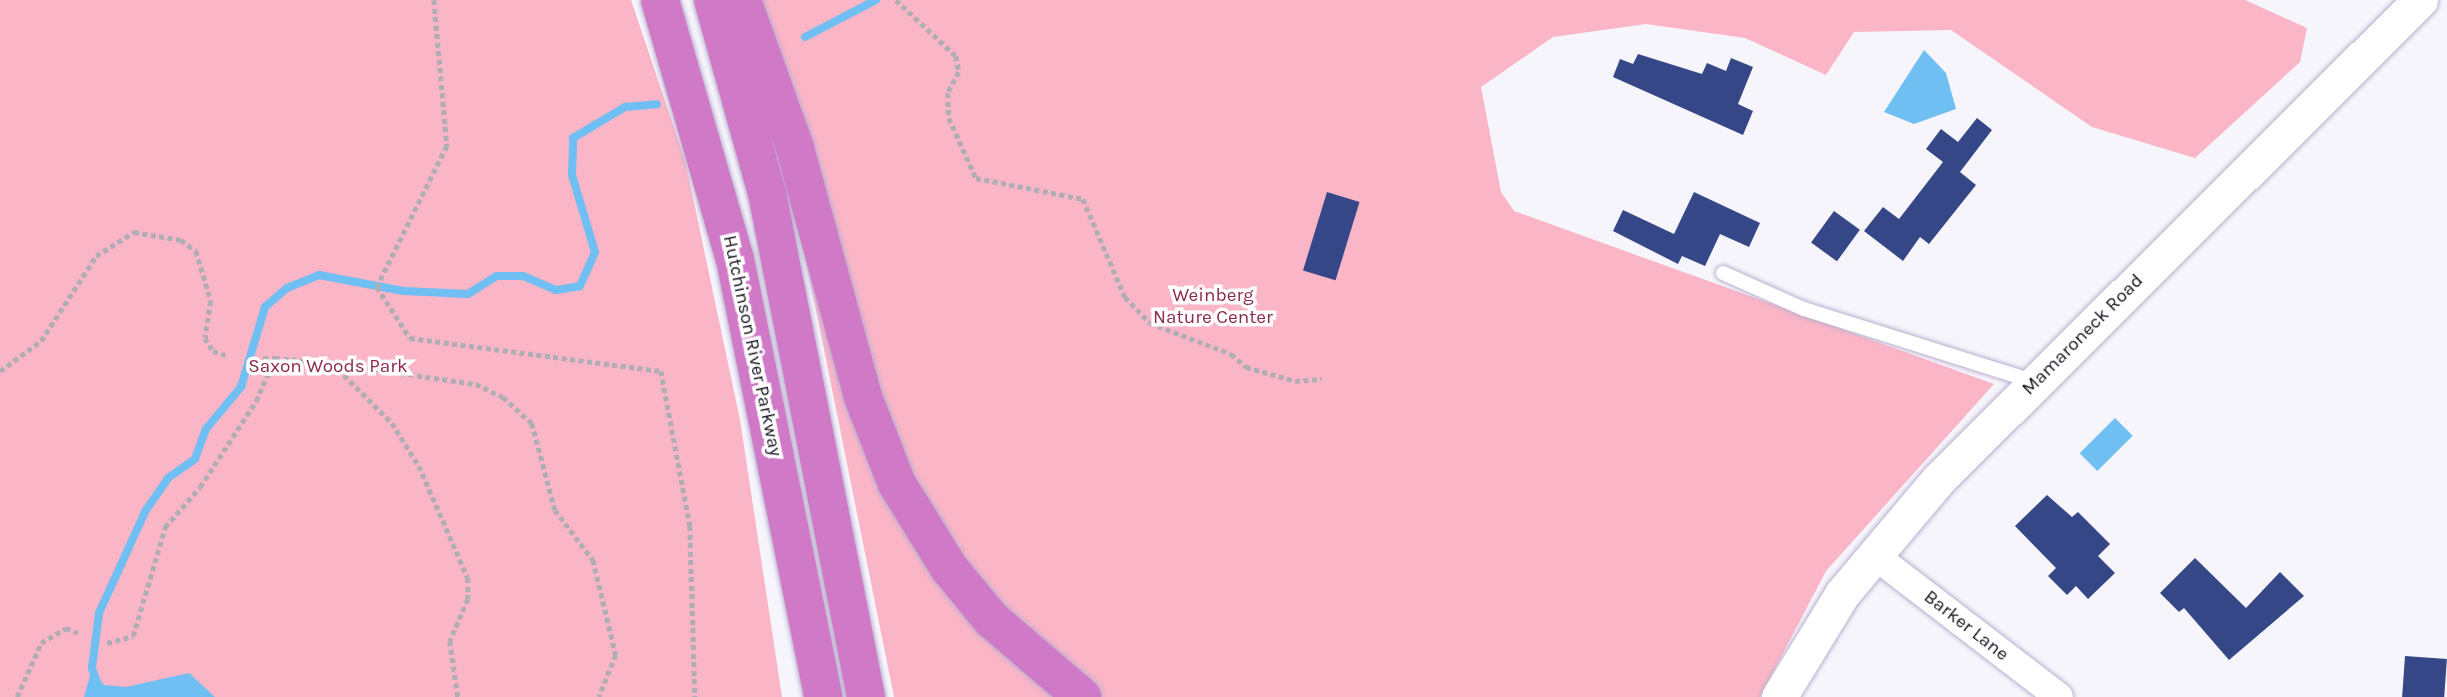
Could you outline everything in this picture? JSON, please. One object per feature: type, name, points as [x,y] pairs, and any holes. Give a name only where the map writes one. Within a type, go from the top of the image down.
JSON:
[{"type":"highway","name":"Hutchinson River Parkway","points":[[660,0],[735,259],[819,685]]},
{"type":"highway","points":[[713,0],[766,193],[866,697]]},
{"type":"highway","points":[[742,0],[795,148],[863,397],[897,484],[948,568],[991,619],[1038,666],[1082,697]]},
{"type":"street","name":"Mamaroneck Road","points":[[1779,697],[1834,606],[1874,555],[2035,382],[2420,0]]},
{"type":"street","name":"Barker Lane","points":[[1874,555],[2059,697]]},
{"type":"lane","points":[[1723,273],[1804,309],[2035,382]]},
{"type":"path","points":[[434,0],[447,146],[377,287],[410,338],[661,371],[690,526],[695,697]]},
{"type":"path","points":[[897,0],[956,56],[960,72],[948,93],[949,118],[976,177],[1083,199],[1125,297],[1150,323],[1231,354],[1246,367],[1295,381],[1322,379]]},
{"type":"path","points":[[0,372],[41,341],[96,256],[134,232],[181,240],[196,251],[211,301],[205,338],[213,351],[228,356]]},
{"type":"path","points":[[262,358],[332,363],[476,384],[503,397],[532,423],[555,510],[593,560],[617,655],[599,697]]},
{"type":"path","points":[[107,643],[133,636],[165,527],[228,444],[275,359]]},
{"type":"path","points":[[332,363],[392,424],[419,466],[468,578],[468,599],[450,641],[458,697]]},
{"type":"path","points":[[17,697],[41,643],[66,628],[78,633]]},
{"type":"green space","name":"Saxon Woods Park","points":[[0,0],[631,0],[685,160],[740,420],[782,697],[0,697]]},
{"type":"green space","name":"Weinberg Nature Center","points":[[755,0],[2245,0],[2307,28],[2300,62],[2195,158],[2092,127],[1951,30],[1854,32],[1826,75],[1745,38],[1646,24],[1553,37],[1481,87],[1501,192],[1514,211],[1994,384],[1826,571],[1760,697],[1102,697],[1040,646],[968,572],[925,502],[885,414]]},
{"type":"green space","points":[[815,258],[850,394],[1059,697],[894,697],[806,260]]},
{"type":"water","points":[[1924,50],[1946,73],[1956,109],[1914,124],[1884,112]]},
{"type":"water","points":[[2115,418],[2133,436],[2097,471],[2080,453]]},
{"type":"water","points":[[92,668],[104,685],[126,687],[189,673],[215,697],[84,697]]},
{"type":"building","points":[[1638,54],[1702,74],[1707,63],[1726,71],[1731,58],[1753,67],[1738,104],[1753,111],[1743,135],[1613,77],[1620,59],[1633,64]]},
{"type":"building","points":[[1977,118],[1992,130],[1960,172],[1976,185],[1929,244],[1920,237],[1903,261],[1864,231],[1883,207],[1899,219],[1943,162],[1926,149],[1941,129],[1958,142]]},
{"type":"building","name":"Weinberg Nature Center","points":[[1327,192],[1360,202],[1336,280],[1303,270]]},
{"type":"building","points":[[1694,192],[1760,223],[1749,247],[1720,234],[1705,266],[1682,256],[1678,264],[1613,231],[1623,210],[1674,234]]},
{"type":"building","points":[[1834,211],[1860,230],[1837,261],[1811,243]]},
{"type":"building","points":[[2047,495],[2072,517],[2078,512],[2110,544],[2098,556],[2115,573],[2088,599],[2076,586],[2067,595],[2048,576],[2056,568],[2015,526]]},
{"type":"building","points":[[2195,558],[2246,608],[2280,572],[2304,596],[2229,660],[2184,608],[2179,612],[2160,593]]},
{"type":"building","points":[[2405,656],[2447,659],[2444,697],[2402,697]]},
{"type":"waterway","points":[[805,37],[876,0]]},
{"type":"waterway","points":[[102,697],[92,668],[99,613],[146,510],[168,478],[195,459],[206,429],[241,387],[265,307],[287,288],[319,275],[404,291],[468,294],[497,276],[523,276],[556,290],[580,286],[595,252],[572,175],[573,138],[625,107],[657,104]]}]
